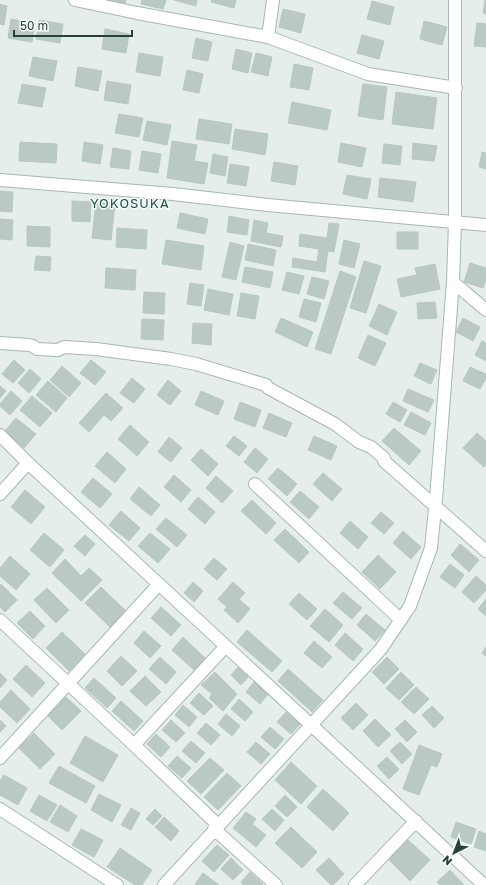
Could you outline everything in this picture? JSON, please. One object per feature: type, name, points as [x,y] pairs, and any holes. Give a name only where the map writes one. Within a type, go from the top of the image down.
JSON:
[{"type":"street","points":[[75,0],[136,13],[268,37],[368,74],[456,88]]},
{"type":"street","points":[[268,37],[273,0]]},
{"type":"street","points":[[164,885],[381,649],[410,606],[430,548],[435,506],[453,282],[456,88],[455,0]]},
{"type":"street","points":[[0,180],[173,194],[268,205],[486,225]]},
{"type":"street","points":[[453,282],[486,310]]},
{"type":"street","points":[[0,343],[29,345],[37,349],[58,350],[64,347],[96,348],[171,358],[266,385],[268,388],[329,421],[359,442],[371,447],[384,458],[384,461],[486,551]]},
{"type":"street","points":[[0,435],[28,463],[484,885]]},
{"type":"street","points":[[0,494],[28,463]]},
{"type":"street","points":[[255,484],[401,620]]},
{"type":"street","points":[[0,758],[159,584]]},
{"type":"street","points":[[0,620],[134,745],[276,885]]},
{"type":"street","points":[[134,745],[226,646]]},
{"type":"street","points":[[0,809],[117,885]]},
{"type":"street","points":[[355,885],[416,821]]},
{"type":"building","points":[[107,0],[126,0],[124,7],[106,2]]},
{"type":"building","points":[[142,0],[166,0],[163,9],[141,4]]},
{"type":"building","points":[[174,0],[197,0],[196,6]]},
{"type":"building","points":[[212,0],[236,0],[234,8],[211,2]]},
{"type":"building","points":[[486,0],[486,14],[483,13]]},
{"type":"building","points":[[372,1],[394,7],[390,25],[367,19]]},
{"type":"building","points":[[0,4],[7,6],[4,25],[0,24]]},
{"type":"building","points":[[283,9],[305,14],[301,33],[279,27]]},
{"type":"building","points":[[11,19],[35,23],[32,42],[8,38]]},
{"type":"building","points":[[39,20],[63,24],[60,43],[36,39]]},
{"type":"building","points":[[424,21],[447,27],[442,45],[420,39]]},
{"type":"building","points":[[477,23],[486,24],[486,47],[474,46]]},
{"type":"building","points":[[105,29],[129,34],[126,53],[102,49]]},
{"type":"building","points":[[362,35],[384,41],[379,59],[357,53]]},
{"type":"building","points":[[196,38],[212,42],[208,61],[192,58]]},
{"type":"building","points":[[236,49],[252,53],[248,73],[232,69]]},
{"type":"building","points":[[139,53],[163,57],[160,76],[136,72]]},
{"type":"building","points":[[256,53],[272,57],[268,76],[251,72]]},
{"type":"building","points":[[33,57],[57,61],[53,81],[29,76]]},
{"type":"building","points":[[294,64],[313,68],[309,90],[290,87]]},
{"type":"building","points":[[78,67],[102,71],[98,91],[75,86]]},
{"type":"building","points":[[187,70],[203,74],[199,93],[183,90]]},
{"type":"building","points":[[107,81],[131,85],[128,104],[104,100]]},
{"type":"building","points":[[22,84],[46,88],[42,107],[18,103]]},
{"type":"building","points":[[363,84],[387,87],[383,120],[358,116]]},
{"type":"building","points":[[396,92],[437,98],[433,129],[392,124]]},
{"type":"building","points":[[292,102],[331,110],[327,130],[288,123]]},
{"type":"building","points":[[119,114],[143,118],[139,137],[115,133]]},
{"type":"building","points":[[199,119],[232,124],[229,144],[196,139]]},
{"type":"building","points":[[147,121],[171,125],[167,145],[143,140]]},
{"type":"building","points":[[235,129],[268,134],[265,155],[232,149]]},
{"type":"building","points":[[172,141],[197,145],[194,161],[208,163],[204,184],[167,178]]},
{"type":"building","points":[[20,142],[57,144],[56,163],[19,161]]},
{"type":"building","points":[[84,142],[103,145],[100,164],[82,161]]},
{"type":"building","points":[[341,143],[366,148],[362,167],[338,162]]},
{"type":"building","points":[[413,143],[437,146],[434,161],[412,159]]},
{"type":"building","points":[[384,144],[402,146],[400,165],[382,163]]},
{"type":"building","points":[[113,148],[131,151],[129,169],[110,167]]},
{"type":"building","points":[[142,151],[161,154],[158,173],[139,170]]},
{"type":"building","points":[[482,152],[486,153],[486,169],[479,167]]},
{"type":"building","points":[[213,154],[228,157],[225,176],[210,173]]},
{"type":"building","points":[[274,162],[298,166],[295,185],[271,181]]},
{"type":"building","points":[[230,164],[249,167],[246,186],[227,183]]},
{"type":"building","points":[[347,175],[371,179],[367,199],[343,194]]},
{"type":"building","points":[[380,178],[416,182],[413,202],[378,197]]},
{"type":"building","points":[[0,191],[13,192],[12,212],[0,211]]},
{"type":"building","points":[[72,201],[91,202],[90,222],[72,221]]},
{"type":"building","points":[[96,202],[115,204],[111,240],[92,238]]},
{"type":"building","points":[[180,213],[208,219],[205,234],[177,228]]},
{"type":"building","points":[[229,216],[249,220],[247,235],[227,232]]},
{"type":"building","points":[[0,219],[13,220],[12,240],[0,239]]},
{"type":"building","points":[[254,220],[268,223],[266,233],[283,236],[281,247],[251,241]]},
{"type":"building","points":[[329,223],[339,224],[334,252],[328,251],[325,272],[292,267],[293,258],[317,262],[319,249],[299,246],[300,234],[327,238]]},
{"type":"building","points":[[27,226],[50,227],[50,247],[27,246]]},
{"type":"building","points":[[117,228],[147,230],[146,249],[116,247]]},
{"type":"building","points":[[397,232],[418,232],[418,249],[397,249]]},
{"type":"building","points":[[166,240],[204,246],[201,270],[162,264]]},
{"type":"building","points":[[344,240],[360,244],[354,268],[339,264]]},
{"type":"building","points":[[230,242],[244,246],[236,280],[222,277]]},
{"type":"building","points":[[248,244],[276,250],[273,266],[245,260]]},
{"type":"building","points":[[36,256],[51,257],[50,271],[34,270]]},
{"type":"building","points":[[364,261],[381,266],[366,313],[350,308]]},
{"type":"building","points":[[470,263],[486,268],[486,279],[483,288],[464,282]]},
{"type":"building","points":[[435,264],[440,289],[401,297],[397,279],[417,275],[415,268]]},
{"type":"building","points":[[245,267],[273,272],[270,288],[242,282]]},
{"type":"building","points":[[106,268],[136,270],[135,290],[105,288]]},
{"type":"building","points":[[340,271],[356,277],[331,354],[315,349]]},
{"type":"building","points":[[287,272],[304,276],[299,294],[282,290]]},
{"type":"building","points":[[312,277],[329,281],[324,299],[307,294]]},
{"type":"building","points":[[190,283],[204,285],[201,306],[187,304]]},
{"type":"building","points":[[208,289],[233,294],[229,315],[204,310]]},
{"type":"building","points":[[144,292],[165,293],[164,314],[143,313]]},
{"type":"building","points":[[241,293],[259,296],[255,319],[237,316]]},
{"type":"building","points":[[304,299],[321,303],[316,322],[299,317]]},
{"type":"building","points":[[435,302],[437,318],[418,319],[417,303]]},
{"type":"building","points":[[379,304],[397,312],[387,335],[369,326]]},
{"type":"building","points":[[281,318],[313,332],[307,347],[275,332]]},
{"type":"building","points":[[463,318],[480,327],[473,341],[456,332]]},
{"type":"building","points":[[142,319],[164,320],[163,340],[141,339]]},
{"type":"building","points":[[193,323],[212,324],[211,345],[192,343]]},
{"type":"building","points":[[368,335],[386,343],[375,366],[358,358]]},
{"type":"building","points":[[482,341],[486,343],[486,361],[475,355]]},
{"type":"building","points":[[14,360],[25,370],[13,383],[2,374]]},
{"type":"building","points":[[91,360],[106,372],[95,385],[80,373]]},
{"type":"building","points":[[420,363],[437,370],[431,384],[414,376]]},
{"type":"building","points":[[62,366],[81,383],[69,397],[50,380]]},
{"type":"building","points":[[470,367],[486,374],[486,378],[480,389],[463,381]]},
{"type":"building","points":[[30,369],[41,379],[29,393],[18,383]]},
{"type":"building","points":[[132,378],[145,389],[134,403],[120,393]]},
{"type":"building","points":[[168,380],[181,391],[170,405],[157,395]]},
{"type":"building","points":[[48,381],[67,398],[56,412],[36,395]]},
{"type":"building","points":[[0,386],[6,391],[0,398]]},
{"type":"building","points":[[408,389],[434,400],[428,412],[403,401]]},
{"type":"building","points":[[11,391],[22,401],[10,415],[0,406],[0,404]]},
{"type":"building","points":[[201,391],[224,401],[218,415],[195,405]]},
{"type":"building","points":[[106,393],[123,408],[111,421],[104,415],[89,432],[79,423]]},
{"type":"building","points":[[32,396],[52,413],[40,427],[20,410]]},
{"type":"building","points":[[240,402],[261,410],[255,427],[234,419]]},
{"type":"building","points":[[393,402],[407,410],[400,422],[386,414]]},
{"type":"building","points":[[411,412],[431,423],[425,435],[404,425]]},
{"type":"building","points":[[269,413],[292,423],[286,437],[263,428]]},
{"type":"building","points":[[16,418],[36,434],[24,448],[5,431]]},
{"type":"building","points":[[130,425],[149,442],[137,456],[118,439]]},
{"type":"building","points":[[394,428],[421,451],[409,465],[382,441]]},
{"type":"building","points":[[477,433],[486,441],[486,464],[484,467],[463,448]]},
{"type":"building","points":[[234,436],[247,446],[239,456],[226,446]]},
{"type":"building","points":[[314,436],[337,446],[331,460],[308,450]]},
{"type":"building","points":[[169,437],[182,448],[171,462],[158,452]]},
{"type":"building","points":[[255,448],[268,459],[257,473],[244,462]]},
{"type":"building","points":[[201,449],[218,464],[208,476],[191,460]]},
{"type":"building","points":[[107,452],[126,469],[115,483],[95,466]]},
{"type":"building","points":[[278,468],[297,484],[287,496],[268,479]]},
{"type":"building","points":[[323,473],[342,489],[332,501],[313,484]]},
{"type":"building","points":[[174,475],[191,490],[181,502],[164,487]]},
{"type":"building","points":[[216,476],[233,491],[222,503],[206,488]]},
{"type":"building","points":[[93,478],[112,494],[100,508],[81,492]]},
{"type":"building","points":[[139,487],[160,505],[151,516],[130,499]]},
{"type":"building","points":[[25,490],[45,507],[31,524],[11,507]]},
{"type":"building","points":[[300,491],[319,507],[309,519],[290,502]]},
{"type":"building","points":[[198,497],[215,512],[205,524],[188,509]]},
{"type":"building","points":[[252,500],[276,523],[266,534],[241,511]]},
{"type":"building","points":[[121,511],[140,528],[129,541],[109,525]]},
{"type":"building","points":[[381,512],[394,523],[384,534],[371,523]]},
{"type":"building","points":[[166,518],[187,535],[177,547],[156,529]]},
{"type":"building","points":[[350,521],[368,537],[358,549],[340,533]]},
{"type":"building","points":[[285,529],[309,552],[299,563],[274,540]]},
{"type":"building","points":[[403,531],[421,547],[411,559],[393,543]]},
{"type":"building","points":[[44,533],[64,550],[50,567],[30,550]]},
{"type":"building","points":[[150,533],[170,549],[158,563],[138,546]]},
{"type":"building","points":[[85,535],[95,544],[85,556],[74,546]]},
{"type":"building","points":[[460,544],[479,560],[469,572],[451,555]]},
{"type":"building","points":[[378,555],[396,572],[380,589],[362,572]]},
{"type":"building","points":[[10,556],[30,574],[16,590],[0,576],[0,568]]},
{"type":"building","points":[[214,558],[227,569],[217,580],[204,569]]},
{"type":"building","points":[[65,559],[81,576],[89,568],[102,580],[81,601],[52,573]]},
{"type":"building","points":[[450,564],[464,575],[455,588],[440,577]]},
{"type":"building","points":[[476,576],[486,585],[486,590],[474,603],[462,592]]},
{"type":"building","points":[[193,582],[203,591],[194,602],[184,593]]},
{"type":"building","points":[[233,582],[245,593],[239,599],[250,609],[238,623],[224,610],[227,607],[218,599]]},
{"type":"building","points":[[1,584],[17,600],[5,612],[0,607]]},
{"type":"building","points":[[101,587],[126,611],[110,627],[85,603]]},
{"type":"building","points":[[47,588],[69,610],[56,623],[34,600]]},
{"type":"building","points":[[343,592],[362,608],[352,619],[333,603]]},
{"type":"building","points":[[299,593],[317,609],[307,620],[289,604]]},
{"type":"building","points":[[486,599],[486,616],[478,609]]},
{"type":"building","points":[[161,607],[181,625],[171,636],[151,618]]},
{"type":"building","points":[[325,609],[343,625],[329,642],[310,626]]},
{"type":"building","points":[[30,611],[45,626],[33,639],[17,623]]},
{"type":"building","points":[[366,614],[385,630],[375,641],[357,625]]},
{"type":"building","points":[[247,630],[282,661],[272,672],[237,642]]},
{"type":"building","points":[[144,631],[161,646],[150,658],[134,643]]},
{"type":"building","points":[[62,632],[85,654],[69,671],[46,648]]},
{"type":"building","points":[[345,633],[363,649],[353,661],[335,645]]},
{"type":"building","points":[[183,637],[206,659],[195,671],[172,650]]},
{"type":"building","points":[[314,641],[332,657],[322,668],[304,653]]},
{"type":"building","points":[[486,647],[486,656],[482,653]]},
{"type":"building","points":[[121,656],[137,671],[122,686],[107,671]]},
{"type":"building","points":[[160,657],[176,672],[166,684],[149,669]]},
{"type":"building","points":[[387,657],[399,669],[384,684],[372,672]]},
{"type":"building","points":[[26,665],[45,683],[32,697],[13,679]]},
{"type":"building","points":[[240,665],[250,675],[241,685],[231,675]]},
{"type":"building","points":[[288,669],[323,700],[312,712],[278,681]]},
{"type":"building","points":[[215,672],[237,694],[223,711],[209,698],[212,694],[201,685]]},
{"type":"building","points":[[401,672],[414,685],[399,700],[386,688]]},
{"type":"building","points":[[0,673],[7,680],[0,688]]},
{"type":"building","points":[[145,676],[161,692],[146,706],[130,691]]},
{"type":"building","points":[[94,678],[116,698],[107,708],[85,688]]},
{"type":"building","points":[[254,682],[268,694],[260,704],[246,692]]},
{"type":"building","points":[[416,687],[429,699],[414,714],[401,702]]},
{"type":"building","points":[[11,690],[30,709],[17,723],[0,707],[0,702]]},
{"type":"building","points":[[199,693],[213,706],[204,715],[190,703]]},
{"type":"building","points":[[66,697],[81,711],[62,730],[48,716]]},
{"type":"building","points":[[239,699],[253,712],[245,721],[231,709]]},
{"type":"building","points":[[121,701],[143,721],[134,731],[112,711]]},
{"type":"building","points":[[356,703],[368,715],[353,730],[341,718]]},
{"type":"building","points":[[183,705],[197,717],[189,727],[175,715]]},
{"type":"building","points":[[432,706],[444,718],[434,728],[422,715]]},
{"type":"building","points":[[286,712],[300,724],[291,734],[277,722]]},
{"type":"building","points":[[226,714],[240,726],[232,736],[218,724]]},
{"type":"building","points":[[375,719],[391,735],[378,747],[363,731]]},
{"type":"building","points":[[0,720],[6,726],[0,732]]},
{"type":"building","points":[[171,720],[185,733],[176,742],[162,730]]},
{"type":"building","points":[[405,720],[417,732],[407,742],[395,729]]},
{"type":"building","points":[[206,723],[220,735],[211,745],[197,733]]},
{"type":"building","points":[[270,727],[284,739],[275,749],[261,737]]},
{"type":"building","points":[[34,733],[55,754],[40,769],[19,748]]},
{"type":"building","points":[[156,734],[170,747],[161,757],[147,744]]},
{"type":"building","points":[[85,736],[118,755],[103,782],[70,763]]},
{"type":"building","points":[[191,741],[205,753],[196,763],[182,751]]},
{"type":"building","points":[[256,742],[270,754],[261,764],[247,752]]},
{"type":"building","points":[[400,742],[412,754],[402,764],[390,751]]},
{"type":"building","points":[[419,745],[442,754],[437,767],[431,765],[419,795],[403,789]]},
{"type":"building","points":[[177,756],[191,768],[182,778],[168,766]]},
{"type":"building","points":[[387,757],[399,769],[389,779],[377,766]]},
{"type":"building","points":[[210,758],[224,770],[201,794],[187,781]]},
{"type":"building","points":[[291,762],[317,786],[301,804],[275,780]]},
{"type":"building","points":[[59,766],[95,786],[86,803],[49,783]]},
{"type":"building","points":[[227,773],[241,786],[218,810],[204,797]]},
{"type":"building","points":[[4,775],[27,788],[18,805],[0,795],[0,781]]},
{"type":"building","points":[[323,789],[349,813],[333,831],[307,807]]},
{"type":"building","points":[[99,794],[121,805],[112,822],[91,810]]},
{"type":"building","points":[[39,795],[57,805],[47,821],[30,811]]},
{"type":"building","points":[[285,795],[297,807],[287,817],[275,806]]},
{"type":"building","points":[[60,805],[77,816],[68,832],[50,822]]},
{"type":"building","points":[[131,808],[140,813],[131,830],[121,825]]},
{"type":"building","points":[[155,809],[162,816],[153,825],[146,819]]},
{"type":"building","points":[[272,809],[284,820],[275,831],[262,819]]},
{"type":"building","points":[[246,812],[256,819],[252,824],[266,835],[256,847],[233,828]]},
{"type":"building","points":[[164,817],[179,831],[171,841],[155,827]]},
{"type":"building","points":[[456,822],[476,829],[471,844],[451,837]]},
{"type":"building","points":[[291,827],[317,852],[302,868],[275,843]]},
{"type":"building","points":[[81,829],[103,840],[94,857],[72,845]]},
{"type":"building","points":[[479,831],[486,834],[486,851],[474,847]]},
{"type":"building","points":[[407,839],[430,860],[410,881],[388,859]]},
{"type":"building","points":[[217,845],[229,855],[214,872],[202,861]]},
{"type":"building","points":[[120,848],[152,870],[142,885],[135,885],[107,867]]},
{"type":"building","points":[[231,858],[243,870],[233,880],[221,869]]},
{"type":"building","points":[[329,858],[344,874],[333,885],[331,885],[316,870]]},
{"type":"building","points":[[450,870],[464,885],[440,885],[437,882]]},
{"type":"building","points":[[250,872],[263,884],[243,885],[241,882]]},
{"type":"building","points":[[203,873],[219,885],[195,884]]},
{"type":"district","name":"YOKOSUKA","points":[[130,203]]}]
